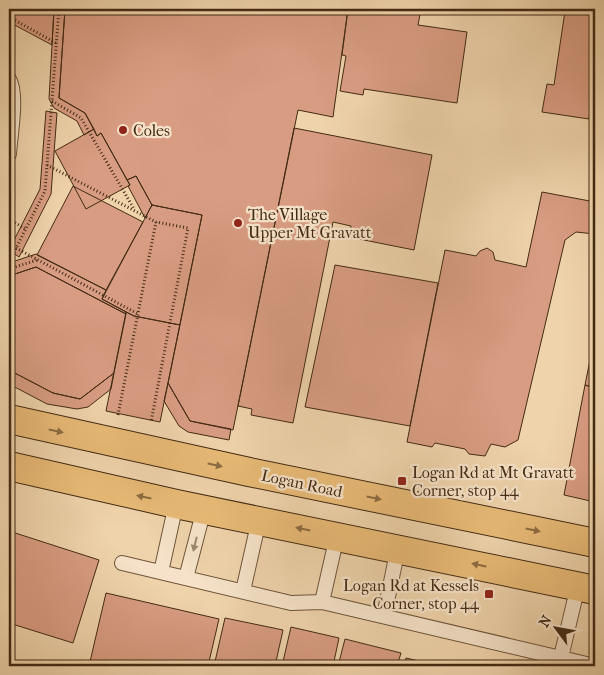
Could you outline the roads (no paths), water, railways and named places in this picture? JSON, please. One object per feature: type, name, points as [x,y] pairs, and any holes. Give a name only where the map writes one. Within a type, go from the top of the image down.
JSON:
[{"type":"main road","name":"Logan Road","points":[[9,419],[210,464],[595,543]]},
{"type":"main road","points":[[9,466],[176,504],[587,588]]},
{"type":"lane","points":[[9,78],[13,99],[9,154]]},
{"type":"lane","points":[[161,572],[176,504]]},
{"type":"lane","points":[[186,578],[204,509]]},
{"type":"lane","points":[[242,591],[259,520]]},
{"type":"lane","points":[[322,602],[337,536]]},
{"type":"lane","points":[[384,616],[398,548]]},
{"type":"lane","points":[[122,563],[291,602],[322,602],[595,666]]},
{"type":"lane","points":[[561,657],[587,588]]},
{"type":"place","name":"Coles","points":[[123,130]]},
{"type":"place","name":"The Village Upper Mt Gravatt","points":[[238,223]]},
{"type":"place","name":"Logan Rd at Mt Gravatt Corner, stop 44","points":[[402,481]]},
{"type":"place","name":"Logan Rd at Kessels Corner, stop 44","points":[[489,594]]}]
